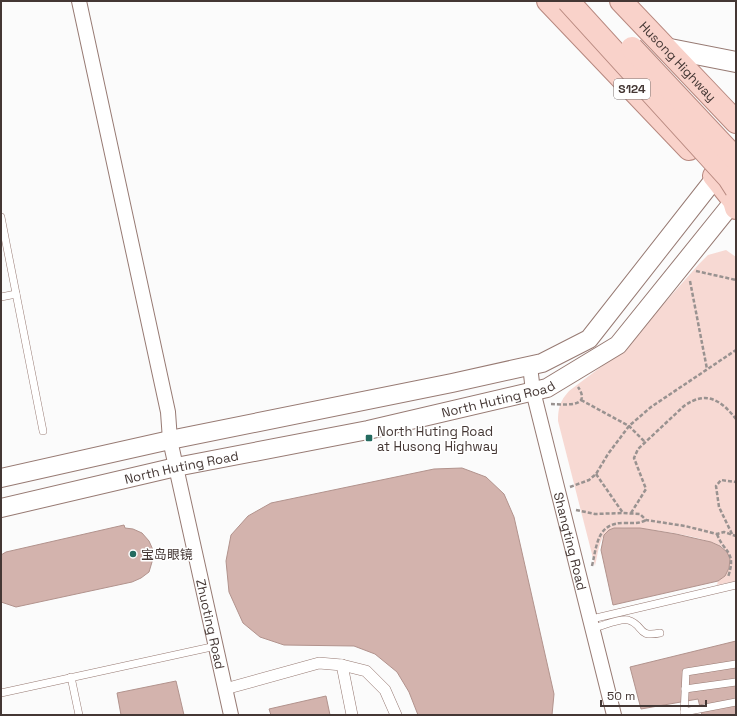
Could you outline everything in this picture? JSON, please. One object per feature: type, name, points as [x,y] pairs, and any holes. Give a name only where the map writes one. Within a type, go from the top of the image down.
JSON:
[{"type":"main road","name":"S124","points":[[548,1],[735,199]]},
{"type":"main road","points":[[568,1],[729,178],[735,199]]},
{"type":"main road","points":[[588,1],[736,159]]},
{"type":"main road","name":"Husong Highway","points":[[621,1],[736,122]]},
{"type":"main road","points":[[665,48],[736,62]]},
{"type":"main road","points":[[716,178],[736,153]]},
{"type":"street","name":"Zhuoting Road","points":[[79,1],[168,412],[170,440],[231,715]]},
{"type":"street","name":"North Huting Road","points":[[1,478],[170,440],[542,363],[589,339],[716,178]]},
{"type":"street","name":"North Huting Road","points":[[1,508],[176,467],[535,398],[569,374],[618,345],[687,265],[735,199]]},
{"type":"street","name":"Shangting Road","points":[[530,366],[535,398],[614,715]]},
{"type":"street","points":[[225,689],[319,663],[342,665],[366,671],[376,680],[385,690],[396,715]]},
{"type":"street","points":[[342,665],[352,715]]},
{"type":"lane","points":[[1,217],[43,431]]},
{"type":"lane","points":[[1,297],[16,294]]},
{"type":"lane","points":[[660,633],[649,635],[644,634],[633,623],[626,620],[597,627],[591,624],[596,618],[736,585]]},
{"type":"lane","points":[[1,693],[216,646]]},
{"type":"lane","points":[[736,664],[686,672],[684,714],[736,702]]},
{"type":"lane","points":[[71,678],[79,715]]},
{"type":"lane","points":[[685,689],[736,682]]},
{"type":"path","points":[[707,369],[687,265],[736,280]]},
{"type":"path","points":[[557,488],[573,487],[589,480],[596,474],[608,454],[629,426],[650,407],[735,352]]},
{"type":"path","points":[[569,374],[581,391],[581,400]]},
{"type":"path","points":[[535,398],[571,405],[576,404],[581,400]]},
{"type":"path","points":[[631,513],[646,489],[634,458],[638,449],[684,406],[700,398],[710,398],[727,408],[736,418]]},
{"type":"path","points":[[581,400],[629,426],[645,442]]},
{"type":"path","points":[[596,474],[623,512]]},
{"type":"path","points":[[732,534],[719,507],[716,486],[721,480],[736,482]]},
{"type":"path","points":[[563,511],[577,510],[595,514],[623,512],[640,514],[646,520],[684,526],[717,534],[724,532],[736,536]]},
{"type":"path","points":[[581,585],[588,580],[598,539],[608,526],[616,523],[639,524],[646,520]]},
{"type":"path","points":[[714,590],[728,577],[733,561],[731,553],[727,547],[720,543],[717,534]]},
{"type":"shaded area","points":[[726,250],[736,257],[736,581],[717,585],[718,581],[726,574],[729,567],[728,556],[721,546],[713,542],[683,535],[647,529],[618,528],[610,530],[603,536],[595,566],[558,421],[560,405],[563,398],[569,391],[622,351],[708,255]]},
{"type":"building","points":[[462,468],[486,477],[504,494],[514,517],[554,694],[552,715],[418,715],[409,692],[397,672],[375,654],[354,646],[284,645],[260,637],[243,623],[229,592],[226,561],[231,535],[248,516],[271,503],[434,469]]},
{"type":"building","points":[[124,525],[125,528],[133,529],[142,533],[149,541],[153,550],[149,572],[141,578],[132,582],[16,607],[1,602],[1,555],[6,552]]},
{"type":"building","points":[[614,528],[640,528],[711,542],[720,546],[727,552],[730,559],[729,568],[725,576],[718,581],[613,605],[601,550],[604,535],[609,530]]},
{"type":"building","points":[[736,641],[736,715],[702,715],[698,699],[641,709],[630,667]]},
{"type":"building","points":[[176,681],[184,715],[121,715],[117,693]]},
{"type":"building","points":[[326,696],[330,715],[271,715],[269,709]]},
{"type":"place","name":"North Huting Road at Husong Highway","points":[[369,438]]},
{"type":"place","name":"宝岛眼镜","points":[[133,554]]}]
